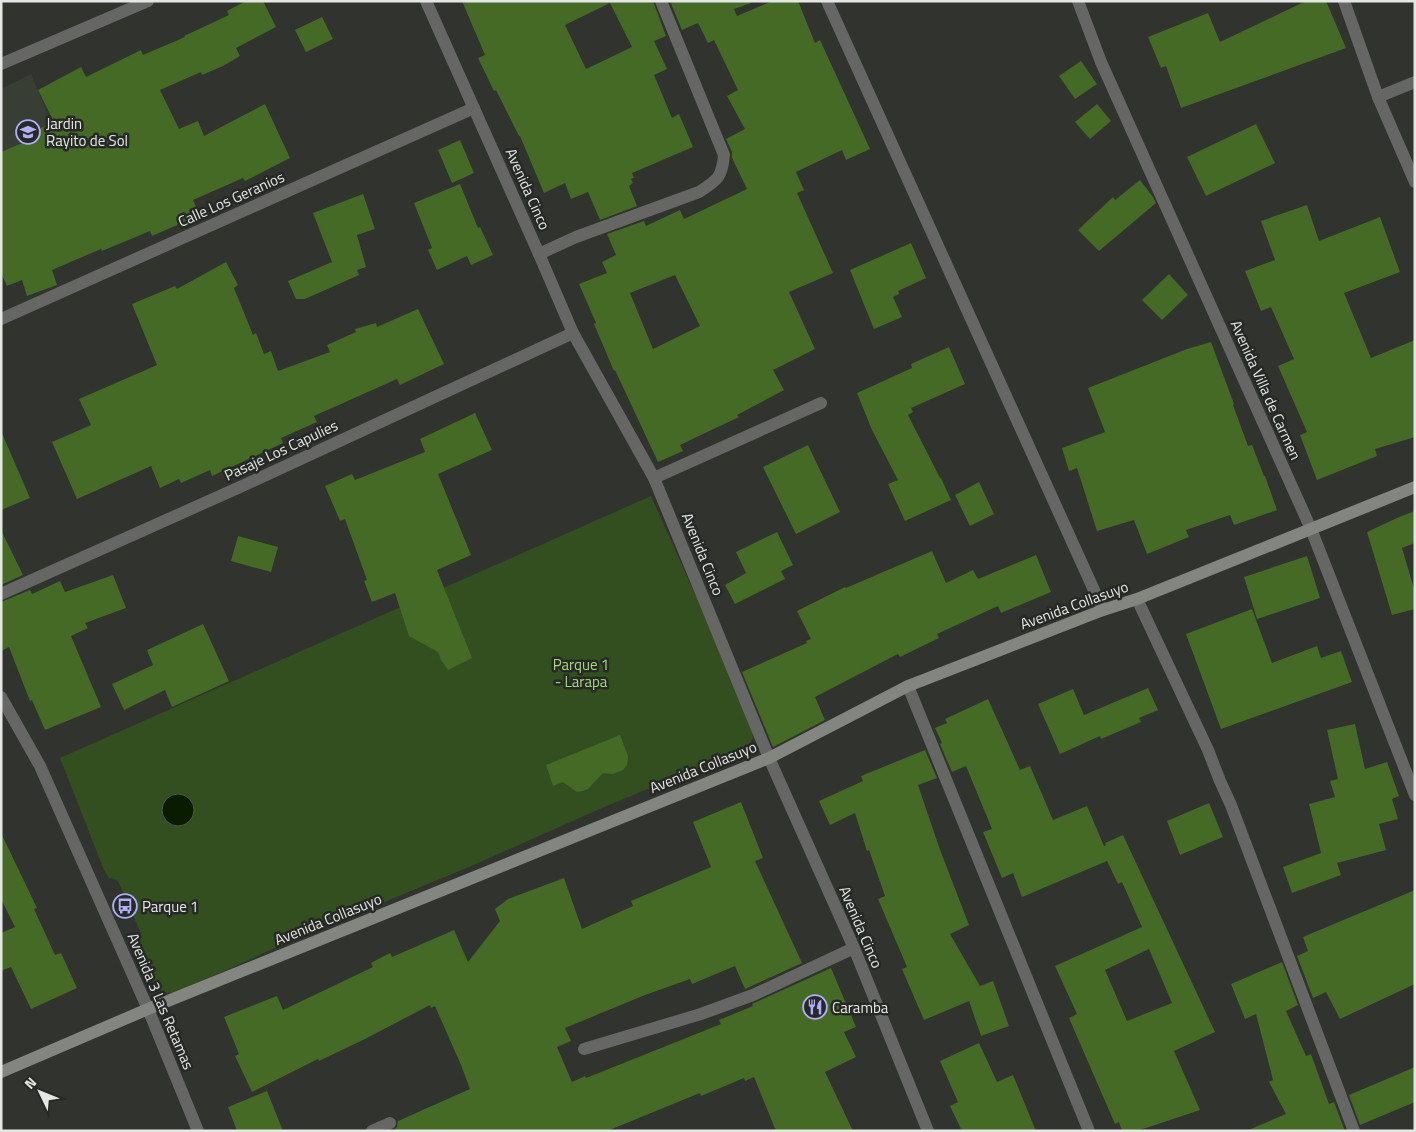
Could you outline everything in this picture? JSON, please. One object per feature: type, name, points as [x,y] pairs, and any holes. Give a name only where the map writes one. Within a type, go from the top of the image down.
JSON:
[{"type":"street","points":[[1,64],[148,1]]},
{"type":"street","name":"Avenida Cinco","points":[[426,1],[573,333],[654,478],[769,758],[854,948],[928,1131]]},
{"type":"street","points":[[539,254],[576,237],[699,192],[714,182],[723,169],[724,154],[661,1]]},
{"type":"street","points":[[827,1],[1104,610]]},
{"type":"street","name":"Avenida Villa de Carmen","points":[[1078,1],[1101,62],[1311,529],[1415,796]]},
{"type":"street","points":[[1344,1],[1378,97],[1415,182]]},
{"type":"street","points":[[1378,97],[1415,82]]},
{"type":"street","name":"Calle Los Geranios","points":[[1,320],[474,108]]},
{"type":"street","name":"Pasaje Los Capulies","points":[[1,594],[231,491],[573,333]]},
{"type":"street","points":[[654,478],[821,403]]},
{"type":"street","name":"Avenida Collasuyo","points":[[1,1072],[148,1009],[769,758],[908,686],[1137,599],[1415,487]]},
{"type":"street","points":[[1137,599],[1208,750],[1231,805],[1354,1131]]},
{"type":"street","points":[[908,686],[1089,1131]]},
{"type":"street","name":"Avenida 3 Las Retamas","points":[[1,697],[40,766],[148,1009],[198,1131]]},
{"type":"street","points":[[584,1049],[701,1014],[753,995],[854,948]]},
{"type":"street","points":[[372,1131],[390,1123]]},
{"type":"shaded area","name":"Jardin Rayito de Sol","points":[[31,74],[73,175],[1,199],[1,89]]},
{"type":"shaded area","points":[[178,794],[190,798],[194,810],[190,822],[178,826],[166,822],[162,810],[166,798]]},
{"type":"green space","name":"Parque 1 - Larapa","points":[[651,496],[740,695],[752,731],[753,738],[750,743],[739,751],[595,811],[469,867],[295,939],[180,991],[168,993],[159,989],[151,978],[136,944],[135,940],[141,934],[140,931],[118,881],[109,878],[104,870],[60,758]]},
{"type":"building","points":[[246,1],[263,1],[276,27],[236,48],[240,56],[223,66],[202,75],[201,72],[160,90],[179,129],[198,121],[204,136],[265,104],[290,158],[245,181],[243,178],[193,200],[200,215],[152,236],[150,231],[52,270],[57,285],[27,296],[22,280],[7,286],[1,273],[1,152],[30,140],[28,134],[54,122],[38,90],[81,67],[86,77],[141,50],[143,55],[229,15],[227,11]]},
{"type":"building","points":[[462,1],[653,1],[666,36],[654,41],[667,69],[654,75],[672,118],[679,114],[693,147],[632,173],[634,178],[631,179],[633,183],[629,186],[637,206],[600,220],[588,192],[571,199],[565,183],[544,193],[520,136],[496,90],[494,91],[478,58],[485,55]],"holes":[[[610,3],[632,47],[586,69],[565,25]]]},
{"type":"building","points":[[670,1],[750,1],[751,3],[734,9],[737,16],[772,1],[798,1],[815,43],[820,40],[870,149],[846,160],[842,150],[796,172],[804,190],[797,193],[833,273],[789,292],[815,349],[773,370],[784,390],[737,415],[739,417],[680,445],[683,451],[658,462],[614,371],[579,284],[607,273],[602,262],[616,255],[607,234],[644,221],[646,226],[680,210],[684,219],[747,189],[732,158],[732,152],[726,139],[745,129],[727,96],[738,90],[714,40],[708,43],[698,23],[682,30]],"holes":[[[675,275],[700,326],[653,349],[630,293]]]},
{"type":"building","points":[[1306,1],[1326,1],[1346,48],[1181,108],[1166,66],[1161,68],[1148,37],[1208,13],[1220,42]]},
{"type":"building","points":[[322,17],[333,39],[306,52],[295,30]]},
{"type":"building","points":[[1081,61],[1097,84],[1075,99],[1059,76]]},
{"type":"building","points":[[1097,104],[1111,121],[1090,139],[1075,122]]},
{"type":"building","points":[[1256,124],[1275,163],[1206,196],[1187,157]]},
{"type":"building","points":[[460,140],[474,173],[452,183],[438,150]]},
{"type":"building","points":[[1140,180],[1156,203],[1099,251],[1078,230],[1113,197],[1115,200]]},
{"type":"building","points":[[460,184],[478,228],[480,227],[493,255],[471,265],[467,256],[437,270],[428,250],[432,248],[414,203]]},
{"type":"building","points":[[363,194],[375,229],[357,235],[366,267],[357,270],[359,275],[305,299],[296,299],[288,281],[332,262],[313,213]]},
{"type":"building","points":[[1307,205],[1319,241],[1380,217],[1400,272],[1344,293],[1371,358],[1415,340],[1415,437],[1375,449],[1377,456],[1317,480],[1300,435],[1307,432],[1278,366],[1294,359],[1271,307],[1261,311],[1245,271],[1275,260],[1261,221]]},
{"type":"building","points":[[911,243],[926,278],[898,291],[899,294],[893,297],[902,317],[874,329],[850,270]]},
{"type":"building","points":[[226,262],[238,285],[234,288],[253,335],[256,333],[264,354],[271,351],[278,371],[330,352],[327,345],[356,332],[355,329],[376,323],[377,327],[418,309],[444,364],[400,385],[397,379],[314,416],[317,422],[281,438],[283,443],[212,476],[210,470],[181,483],[179,479],[160,488],[151,466],[77,499],[52,442],[91,425],[79,399],[157,365],[132,304],[175,286],[177,289]]},
{"type":"building","points":[[1169,274],[1188,295],[1162,320],[1142,300]]},
{"type":"building","points":[[1211,342],[1248,446],[1252,445],[1277,510],[1234,525],[1230,515],[1186,530],[1189,537],[1147,554],[1134,520],[1097,531],[1077,468],[1069,471],[1062,448],[1105,432],[1088,388],[1187,349]]},
{"type":"building","points":[[949,347],[965,384],[911,408],[913,412],[908,415],[951,500],[905,521],[888,484],[898,480],[872,430],[857,393],[912,368],[911,364]]},
{"type":"building","points":[[475,413],[492,450],[438,474],[471,555],[437,570],[472,658],[448,670],[438,652],[409,636],[395,593],[372,602],[364,581],[367,580],[345,519],[340,521],[325,486],[352,474],[355,480],[425,452],[420,439]]},
{"type":"building","points":[[1,431],[30,498],[1,510]]},
{"type":"building","points":[[808,445],[840,512],[796,534],[763,467]]},
{"type":"building","points":[[979,482],[994,514],[970,526],[955,495]]},
{"type":"building","points":[[1415,511],[1415,543],[1402,548],[1415,592],[1415,609],[1392,615],[1367,532]]},
{"type":"building","points":[[1,530],[23,575],[1,585]]},
{"type":"building","points":[[777,532],[793,565],[781,571],[785,579],[735,604],[725,585],[746,573],[736,552]]},
{"type":"building","points":[[238,536],[278,547],[271,572],[231,561]]},
{"type":"building","points":[[932,551],[946,583],[973,570],[978,579],[1036,555],[1051,592],[1001,613],[998,606],[937,634],[939,638],[900,657],[898,654],[815,697],[825,720],[773,747],[742,672],[807,643],[806,641],[811,639],[797,611],[845,587]]},
{"type":"building","points":[[1307,556],[1320,598],[1257,619],[1244,577]]},
{"type":"building","points":[[113,575],[126,608],[85,623],[88,628],[71,636],[101,707],[45,730],[32,700],[30,701],[9,647],[1,651],[1,602],[30,590],[32,594],[60,581],[65,592]]},
{"type":"building","points":[[1252,609],[1272,663],[1317,646],[1321,658],[1341,651],[1352,682],[1221,729],[1186,634]]},
{"type":"building","points":[[203,624],[229,681],[172,707],[165,690],[124,710],[112,684],[153,665],[147,650]]},
{"type":"building","points":[[1148,688],[1158,710],[1139,718],[1141,722],[1101,739],[1100,736],[1060,754],[1038,704],[1073,689],[1084,715]]},
{"type":"building","points":[[988,699],[1020,770],[1030,766],[1053,820],[1087,806],[1104,846],[1106,845],[1105,843],[1123,835],[1215,1032],[1174,1051],[1200,1110],[1137,1131],[1122,1131],[1119,1122],[1115,1124],[1069,1018],[1077,1014],[1055,966],[1142,927],[1122,882],[1118,884],[1107,861],[1022,897],[1013,873],[1002,878],[983,832],[992,829],[966,766],[952,772],[940,744],[942,743],[935,728],[947,723],[945,719]],"holes":[[[1149,949],[1172,1003],[1127,1021],[1105,970]]]},
{"type":"building","points":[[1355,724],[1365,769],[1387,762],[1399,796],[1392,799],[1398,819],[1379,824],[1386,850],[1337,863],[1341,875],[1292,893],[1283,867],[1321,853],[1309,804],[1335,797],[1330,781],[1338,779],[1327,730]]},
{"type":"building","points":[[620,735],[628,756],[627,765],[623,770],[613,774],[603,773],[588,789],[583,791],[577,792],[563,782],[553,786],[546,765]]},
{"type":"building","points":[[925,750],[937,778],[918,785],[969,925],[950,934],[980,986],[993,981],[1009,1026],[981,1036],[969,1001],[924,1020],[902,969],[907,967],[878,899],[885,896],[869,850],[867,851],[855,813],[830,825],[819,801],[863,781],[861,776]]},
{"type":"building","points":[[741,802],[763,858],[755,861],[802,963],[745,989],[735,966],[692,984],[690,979],[645,995],[565,1028],[571,1041],[557,1047],[572,1082],[585,1076],[586,1078],[721,1024],[719,1020],[753,1006],[752,1004],[831,968],[856,1027],[844,1032],[856,1057],[825,1072],[853,1131],[776,1131],[754,1077],[745,1081],[744,1078],[701,1096],[700,1093],[607,1131],[393,1131],[397,1127],[398,1121],[470,1089],[435,1006],[431,1008],[430,1005],[365,1039],[319,1061],[318,1059],[252,1092],[235,1056],[239,1054],[224,1017],[277,996],[283,1010],[373,967],[371,963],[390,953],[392,957],[454,930],[468,962],[500,921],[495,909],[508,899],[564,878],[582,929],[633,906],[631,901],[711,867],[693,822]]},
{"type":"building","points":[[1209,803],[1223,837],[1180,855],[1167,821]]},
{"type":"building","points":[[1,833],[37,908],[34,909],[55,955],[61,953],[77,988],[31,1009],[11,967],[1,971],[1,933],[15,927],[1,899]]},
{"type":"building","points":[[1415,890],[1415,984],[1340,1019],[1326,992],[1313,998],[1297,956],[1308,951],[1303,937]]},
{"type":"building","points":[[1282,962],[1298,1005],[1286,1011],[1306,1056],[1311,1054],[1329,1104],[1334,1102],[1345,1131],[1246,1131],[1286,1114],[1269,1082],[1273,1080],[1256,1014],[1245,1019],[1231,984]]},
{"type":"building","points":[[979,1043],[997,1082],[1013,1075],[1036,1131],[962,1131],[950,1106],[958,1102],[940,1061]]},
{"type":"building","points":[[1415,1067],[1415,1102],[1360,1125],[1349,1095]]},
{"type":"building","points":[[267,1091],[283,1131],[237,1131],[228,1107]]},
{"type":"place","name":"Jardin Rayito de Sol","points":[[28,132]]},
{"type":"place","name":"Parque 1","points":[[125,906]]},
{"type":"place","name":"Caramba","points":[[815,1007]]}]
